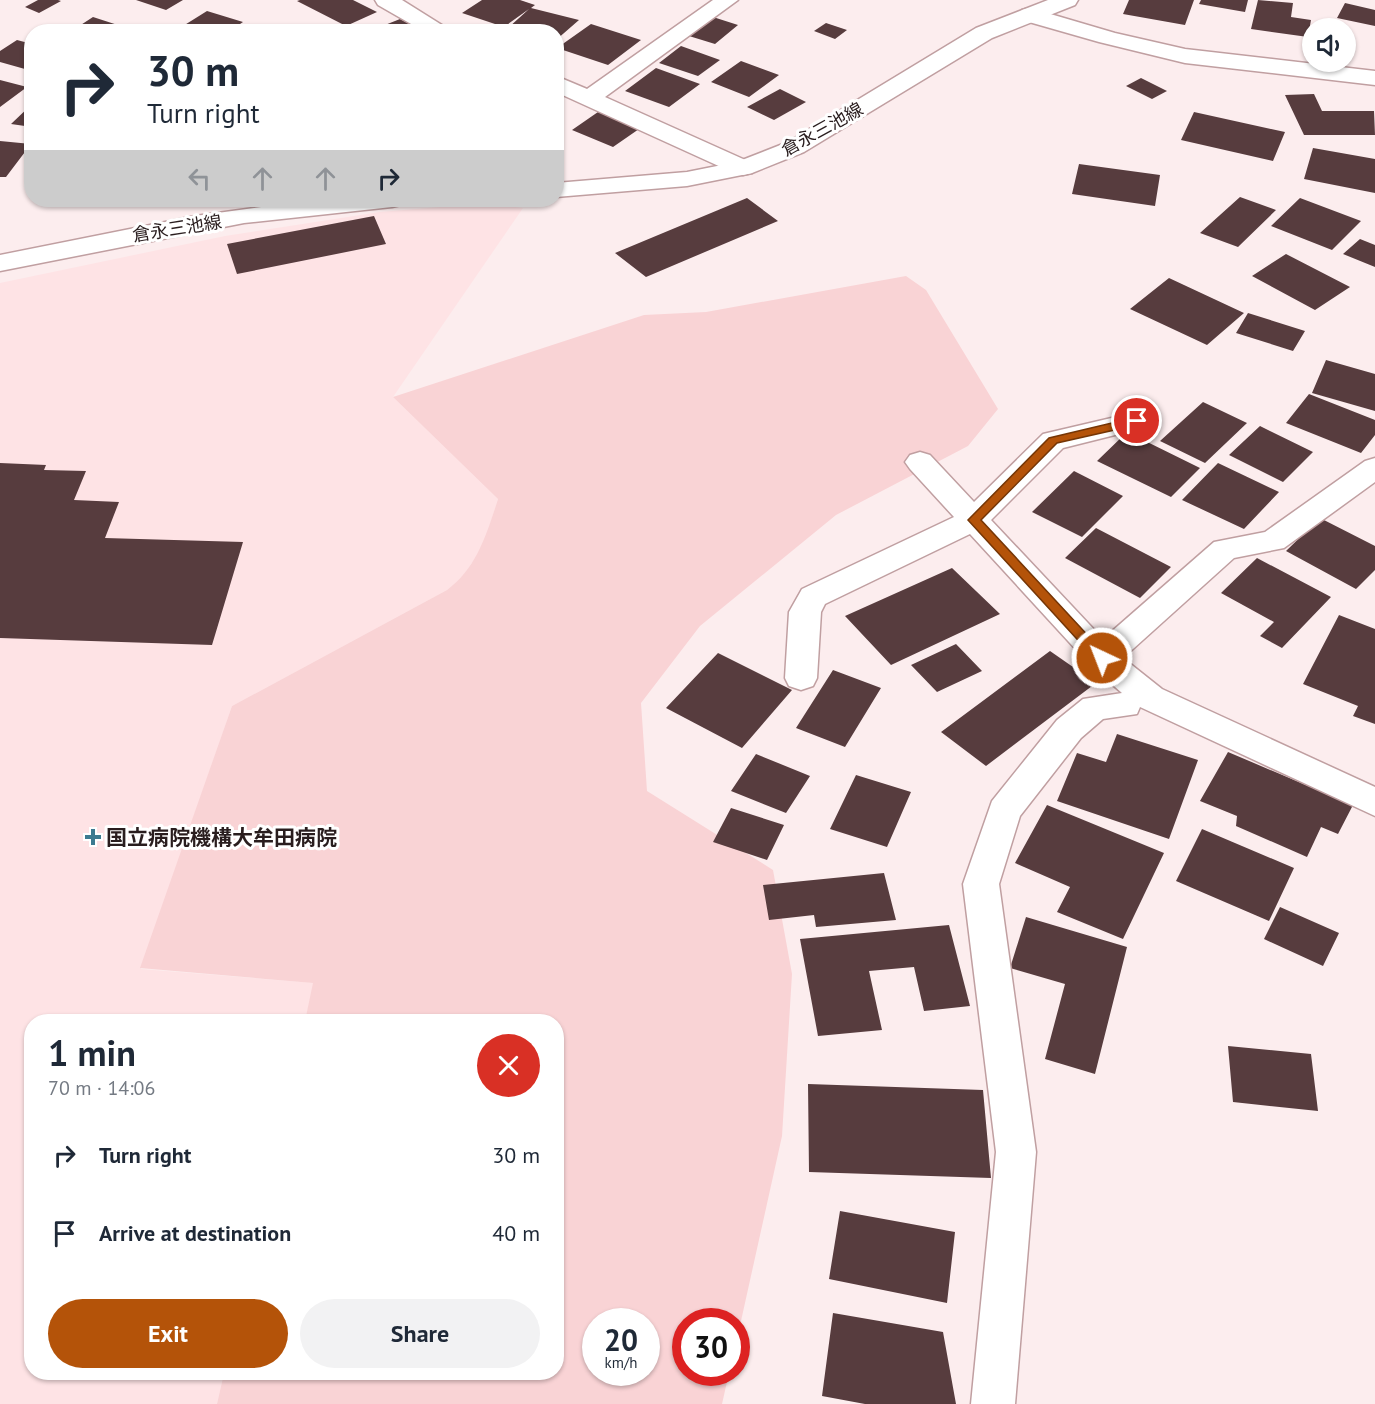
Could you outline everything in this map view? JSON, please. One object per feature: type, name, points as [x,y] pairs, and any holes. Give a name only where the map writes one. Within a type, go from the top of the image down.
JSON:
[{"type":"street","points":[[386,0],[428,24]]},
{"type":"street","points":[[590,97],[727,0]]},
{"type":"street","name":"倉永三池線","points":[[564,189],[687,179],[743,168],[796,147],[984,33],[1067,0]]},
{"type":"street","points":[[1030,15],[1141,46],[1187,56],[1331,70],[1375,78]]},
{"type":"street","points":[[564,86],[743,168]]},
{"type":"street","name":"倉永三池線","points":[[0,263],[153,231],[313,207]]},
{"type":"street","points":[[801,678],[805,612],[813,597],[974,520],[1053,441],[1137,421]]},
{"type":"street","points":[[920,462],[1102,658],[1150,698],[1375,802]]},
{"type":"street","points":[[1102,658],[1225,549],[1273,541],[1375,468]]},
{"type":"street","points":[[993,1404],[1016,1152],[981,884],[1004,811],[1062,738],[1095,708],[1125,705]]},
{"type":"shaded area","name":"国立病院機構大牟田病院","points":[[439,207],[523,208],[393,397],[498,499],[483,547],[460,580],[447,590],[232,706],[141,969],[314,983],[307,1014],[24,1014],[24,1380],[222,1380],[217,1404],[0,1404],[0,283],[225,236],[380,212]]},
{"type":"shaded area","points":[[906,276],[926,290],[998,409],[968,446],[836,515],[700,626],[641,703],[647,791],[773,870],[792,974],[782,1136],[744,1308],[672,1308],[672,1386],[726,1386],[722,1404],[217,1404],[222,1380],[564,1380],[564,1014],[306,1014],[313,983],[140,968],[232,706],[447,590],[466,571],[480,549],[498,499],[393,397],[644,315],[706,312]]},
{"type":"building","points":[[38,0],[61,1],[39,13],[25,7]]},
{"type":"building","points":[[136,0],[183,0],[166,10]]},
{"type":"building","points":[[353,0],[377,12],[350,24],[342,24],[297,1]]},
{"type":"building","points":[[482,0],[520,0],[535,5],[531,8],[579,20],[564,33],[564,24],[512,24],[529,9],[508,24],[495,24],[462,13]]},
{"type":"building","points":[[1129,0],[1194,0],[1185,25],[1123,14]]},
{"type":"building","points":[[1201,0],[1248,0],[1245,12],[1199,4]]},
{"type":"building","points":[[1258,0],[1293,3],[1291,17],[1302,19],[1302,36],[1251,29]]},
{"type":"building","points":[[1345,3],[1375,10],[1375,26],[1356,22],[1356,18],[1337,18]]},
{"type":"building","points":[[207,11],[243,22],[240,24],[186,24]]},
{"type":"building","points":[[93,17],[115,24],[82,24]]},
{"type":"building","points":[[713,17],[738,25],[715,44],[689,36]]},
{"type":"building","points":[[400,19],[410,24],[388,24]]},
{"type":"building","points":[[826,23],[847,30],[835,39],[814,31]]},
{"type":"building","points":[[591,24],[641,40],[608,65],[564,50],[564,43]]},
{"type":"building","points":[[17,40],[24,42],[24,69],[0,62],[0,51]]},
{"type":"building","points":[[681,46],[720,60],[698,76],[659,63]]},
{"type":"building","points":[[741,61],[779,75],[749,97],[711,82]]},
{"type":"building","points":[[656,68],[700,84],[669,107],[625,91]]},
{"type":"building","points":[[1141,78],[1167,91],[1152,99],[1126,86]]},
{"type":"building","points":[[0,80],[24,86],[24,89],[0,107]]},
{"type":"building","points":[[780,89],[806,102],[774,120],[747,107]]},
{"type":"building","points":[[1314,94],[1322,111],[1374,111],[1375,135],[1304,135],[1285,95]]},
{"type":"building","points":[[24,112],[24,126],[11,124]]},
{"type":"building","points":[[598,112],[639,129],[613,147],[572,130]]},
{"type":"building","points":[[1194,112],[1285,132],[1273,161],[1181,140]]},
{"type":"building","points":[[0,141],[24,143],[24,153],[6,177],[0,177]]},
{"type":"building","points":[[1313,148],[1375,159],[1375,193],[1304,179]]},
{"type":"building","points":[[1079,164],[1160,175],[1155,206],[1072,194]]},
{"type":"building","points":[[1240,197],[1276,210],[1238,247],[1200,233]]},
{"type":"building","points":[[747,198],[778,221],[646,277],[615,253]]},
{"type":"building","points":[[1300,198],[1361,221],[1332,250],[1271,226]]},
{"type":"building","points":[[374,216],[386,244],[237,274],[227,244]]},
{"type":"building","points":[[1360,239],[1375,245],[1375,267],[1343,254]]},
{"type":"building","points":[[1286,254],[1350,287],[1315,310],[1252,276]]},
{"type":"building","points":[[1169,278],[1244,313],[1207,345],[1130,309]]},
{"type":"building","points":[[1248,313],[1305,331],[1293,351],[1236,333]]},
{"type":"building","points":[[1326,360],[1375,374],[1375,411],[1312,393]]},
{"type":"building","points":[[1309,394],[1375,420],[1375,435],[1361,453],[1286,423]]},
{"type":"building","points":[[1203,402],[1247,423],[1205,463],[1160,441]]},
{"type":"building","points":[[1260,426],[1313,452],[1283,482],[1229,455]]},
{"type":"building","points":[[1127,432],[1200,468],[1171,497],[1097,461]]},
{"type":"building","points":[[0,463],[46,465],[44,470],[86,471],[74,500],[119,502],[105,538],[243,542],[212,645],[0,638]]},
{"type":"building","points":[[1218,463],[1279,492],[1244,529],[1182,500]]},
{"type":"building","points":[[1074,471],[1123,496],[1082,537],[1032,512]]},
{"type":"building","points":[[1320,518],[1375,546],[1375,570],[1356,589],[1286,551]]},
{"type":"building","points":[[1096,528],[1171,567],[1140,598],[1065,558]]},
{"type":"building","points":[[1257,558],[1331,597],[1282,648],[1260,636],[1274,622],[1221,593]]},
{"type":"building","points":[[952,568],[1000,614],[891,665],[845,616]]},
{"type":"building","points":[[1339,615],[1375,629],[1375,724],[1353,716],[1358,706],[1303,684]]},
{"type":"building","points":[[956,644],[982,671],[937,692],[911,665]]},
{"type":"building","points":[[1050,651],[1096,683],[986,766],[941,732]]},
{"type":"building","points":[[718,653],[792,690],[742,748],[666,708]]},
{"type":"building","points":[[833,670],[881,688],[845,747],[796,728]]},
{"type":"building","points":[[1117,734],[1198,760],[1169,839],[1057,801],[1077,753],[1106,762]]},
{"type":"building","points":[[1228,752],[1353,805],[1338,834],[1321,827],[1307,857],[1236,826],[1237,816],[1200,801]]},
{"type":"building","points":[[756,754],[810,776],[786,813],[731,791]]},
{"type":"building","points":[[856,775],[911,792],[887,847],[830,829]]},
{"type":"building","points":[[1047,805],[1164,853],[1123,939],[1057,912],[1070,887],[1015,863]]},
{"type":"building","points":[[731,808],[784,825],[767,860],[713,842]]},
{"type":"building","points":[[1202,829],[1294,868],[1269,921],[1176,881]]},
{"type":"building","points":[[884,873],[896,920],[816,927],[814,915],[769,920],[763,885]]},
{"type":"building","points":[[1280,907],[1339,933],[1323,966],[1264,939]]},
{"type":"building","points":[[1026,917],[1127,947],[1095,1074],[1045,1059],[1065,984],[1010,968]]},
{"type":"building","points":[[949,925],[970,1006],[924,1011],[914,967],[869,971],[882,1030],[818,1036],[800,939]]},
{"type":"building","points":[[1228,1046],[1311,1054],[1318,1111],[1233,1102]]},
{"type":"building","points":[[808,1084],[983,1090],[991,1178],[809,1172]]},
{"type":"building","points":[[840,1211],[955,1232],[947,1303],[829,1279]]},
{"type":"building","points":[[833,1313],[943,1332],[956,1404],[865,1404],[822,1396]]},
{"type":"place","name":"国立病院機構大牟田病院","points":[[93,837]]},
{"type":"route","points":[[1102,658],[974,520],[1053,441],[1137,421]]}]
